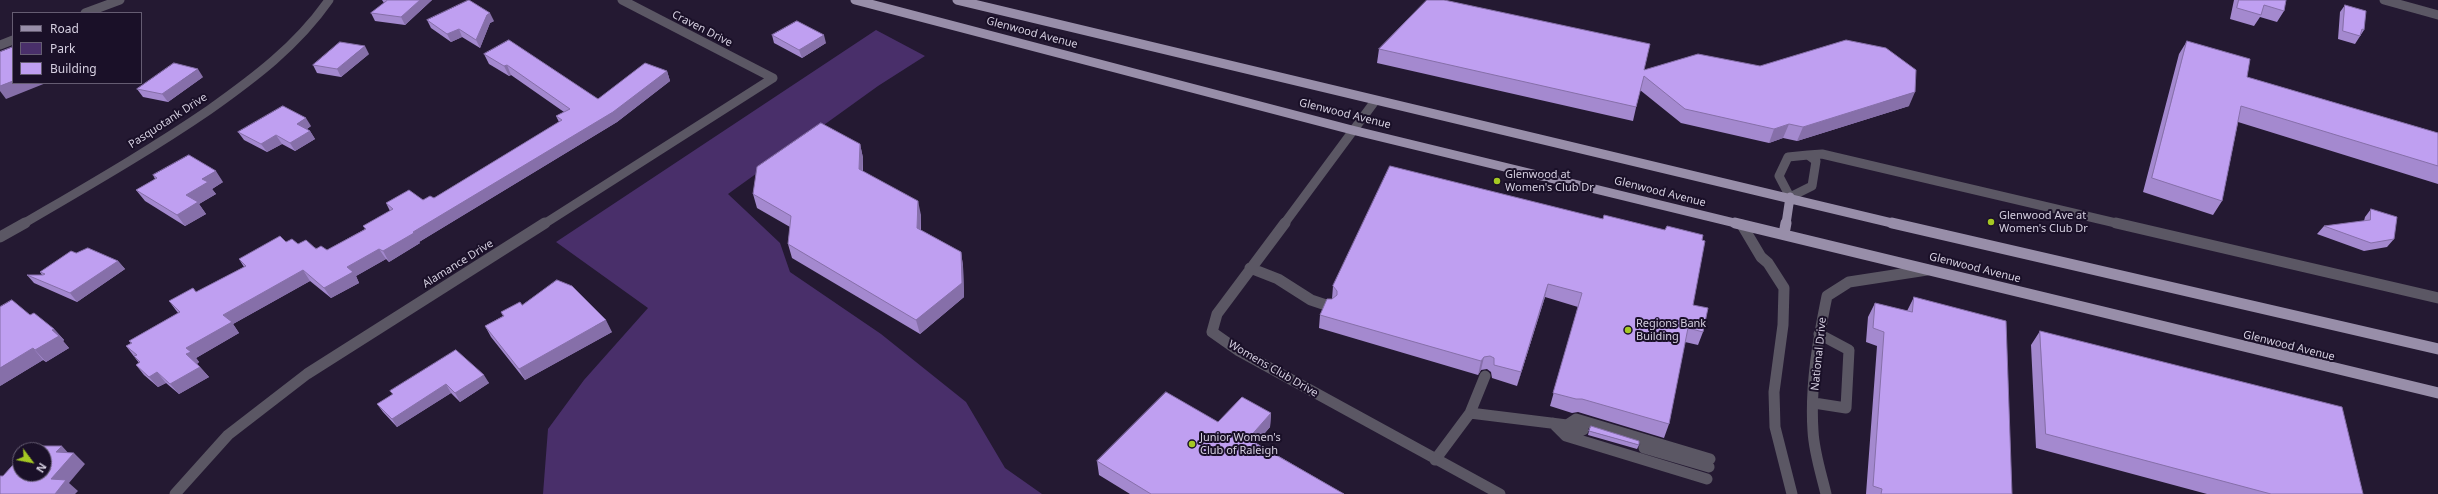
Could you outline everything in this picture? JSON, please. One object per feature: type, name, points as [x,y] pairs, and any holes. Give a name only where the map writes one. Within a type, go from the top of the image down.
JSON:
[{"type":"main road","name":"Glenwood Avenue","points":[[855,0],[1352,130],[2438,394]]},
{"type":"main road","name":"Glenwood Avenue","points":[[957,0],[1374,101],[1790,198],[2136,281],[2438,350]]},
{"type":"main road","points":[[1784,234],[1790,198]]},
{"type":"street","points":[[88,12],[120,0]]},
{"type":"street","name":"Pasquotank Drive","points":[[0,237],[179,131],[248,82],[301,35],[329,0]]},
{"type":"street","name":"Craven Drive","points":[[622,0],[773,78]]},
{"type":"street","points":[[2384,0],[2438,15]]},
{"type":"street","points":[[0,45],[12,40]]},
{"type":"street","name":"Alamance Drive","points":[[175,494],[228,435],[307,374],[773,78]]},
{"type":"street","name":"Womens Club Drive","points":[[1374,101],[1217,314],[1212,332],[1238,351],[1435,460],[1500,494]]},
{"type":"street","points":[[1808,155],[1816,161],[1812,186],[1790,198],[1779,176],[1780,170],[1788,157],[1808,155],[1822,154],[2438,298]]},
{"type":"street","points":[[1742,225],[1784,288],[1783,325],[1774,392],[1775,427],[1792,494]]},
{"type":"street","points":[[1250,268],[1278,279],[1311,300],[1329,306]]},
{"type":"street","name":"National Drive","points":[[1826,494],[1817,461],[1813,430],[1819,334],[1827,296],[1848,282],[1929,270]]},
{"type":"street","points":[[1814,403],[1846,408],[1849,350],[1819,334]]},
{"type":"street","points":[[1435,460],[1470,413],[1485,376]]},
{"type":"street","points":[[1470,413],[1553,423],[1582,430]]},
{"type":"street","points":[[1566,425],[1576,419],[1708,468]]},
{"type":"street","points":[[1553,423],[1566,436],[1708,468]]},
{"type":"street","points":[[1644,448],[1708,468]]},
{"type":"green space","points":[[876,30],[925,56],[878,86],[728,194],[780,243],[790,272],[881,334],[966,402],[1005,468],[1042,494],[543,494],[548,429],[584,380],[648,308],[556,242]]},
{"type":"building","points":[[388,0],[420,0],[401,17],[371,13]]},
{"type":"building","points":[[469,0],[490,13],[487,15],[476,40],[459,29],[447,34],[427,20]]},
{"type":"building","points":[[1427,0],[1444,0],[1650,44],[1644,70],[1698,54],[1760,66],[1846,40],[1886,48],[1916,70],[1915,92],[1803,127],[1789,124],[1774,129],[1685,109],[1644,76],[1636,107],[1379,49]]},
{"type":"building","points":[[2239,0],[2286,0],[2284,11],[2264,5],[2261,15],[2237,8]]},
{"type":"building","points":[[2345,5],[2366,11],[2364,30],[2362,29],[2360,36],[2343,31]]},
{"type":"building","points":[[797,21],[824,35],[799,50],[772,35]]},
{"type":"building","points":[[509,40],[598,99],[645,63],[667,71],[613,112],[413,232],[414,233],[383,251],[379,249],[347,267],[353,272],[324,288],[303,270],[223,315],[232,322],[186,348],[191,352],[186,354],[200,367],[170,384],[157,372],[149,377],[136,365],[140,362],[134,356],[137,355],[126,346],[132,343],[129,341],[180,312],[169,301],[193,288],[196,292],[246,266],[239,259],[280,236],[286,242],[292,239],[298,244],[306,240],[316,249],[321,246],[327,250],[366,229],[363,226],[393,209],[386,203],[409,190],[423,200],[430,196],[434,198],[562,120],[556,116],[570,109],[507,65],[504,66],[484,54]]},
{"type":"building","points":[[2187,41],[2250,59],[2247,77],[2438,133],[2438,166],[2241,106],[2222,201],[2152,178]]},
{"type":"building","points":[[340,42],[365,46],[337,69],[313,65]]},
{"type":"building","points":[[12,47],[12,81],[0,86],[0,52]]},
{"type":"building","points":[[174,63],[198,69],[162,94],[137,89]]},
{"type":"building","points":[[283,106],[306,118],[297,124],[310,131],[290,143],[276,135],[261,144],[238,132]]},
{"type":"building","points":[[821,123],[860,144],[859,169],[918,201],[917,228],[961,252],[962,283],[916,320],[788,244],[791,216],[753,194],[757,167]]},
{"type":"building","points":[[189,155],[216,171],[202,179],[208,182],[186,195],[198,202],[177,215],[136,190],[157,178],[153,175]]},
{"type":"building","points":[[1390,166],[1603,219],[1604,215],[1665,230],[1667,226],[1703,235],[1702,240],[1705,241],[1693,305],[1708,308],[1703,332],[1688,328],[1669,424],[1582,399],[1576,399],[1553,393],[1582,293],[1548,284],[1521,372],[1494,365],[1494,358],[1490,356],[1484,357],[1481,361],[1320,315],[1327,299],[1332,299],[1337,295],[1337,291],[1333,286]]},
{"type":"building","points":[[2371,209],[2397,217],[2394,239],[2371,243],[2324,226],[2370,220]]},
{"type":"building","points":[[88,248],[118,261],[70,293],[27,275],[43,275],[45,274],[40,272],[71,251],[76,253]]},
{"type":"building","points":[[557,280],[572,286],[606,320],[519,369],[485,326],[504,316],[501,312],[520,302],[522,305]]},
{"type":"building","points":[[1914,297],[2006,321],[2012,494],[1881,494],[1882,489],[1873,486],[1884,332],[1873,328],[1875,303],[1912,312]]},
{"type":"building","points":[[12,300],[30,315],[34,313],[54,329],[52,330],[59,336],[35,350],[33,348],[0,368],[0,307]]},
{"type":"building","points":[[2040,331],[2342,407],[2363,494],[2271,494],[2046,434]]},
{"type":"building","points":[[456,350],[484,375],[455,393],[446,384],[392,419],[377,404],[393,394],[390,391]]},
{"type":"building","name":"Junior Women's Club of Raleigh","points":[[1166,392],[1218,422],[1242,397],[1271,413],[1248,439],[1344,494],[1151,494],[1097,461]]},
{"type":"building","points":[[1591,426],[1639,441],[1639,445],[1589,431]]},
{"type":"building","points":[[52,446],[62,446],[56,452],[74,453],[52,478]]},
{"type":"building","points":[[12,466],[12,482],[52,482],[52,479],[66,480],[55,494],[0,494],[0,476],[3,476]]},
{"type":"place","name":"Glenwood at Women's Club Dr","points":[[1497,181]]},
{"type":"place","name":"Glenwood Ave at Women's Club Dr","points":[[1991,222]]},
{"type":"place","name":"Regions Bank Building","points":[[1628,330]]},
{"type":"place","name":"Junior Women's Club of Raleigh","points":[[1192,444]]}]
